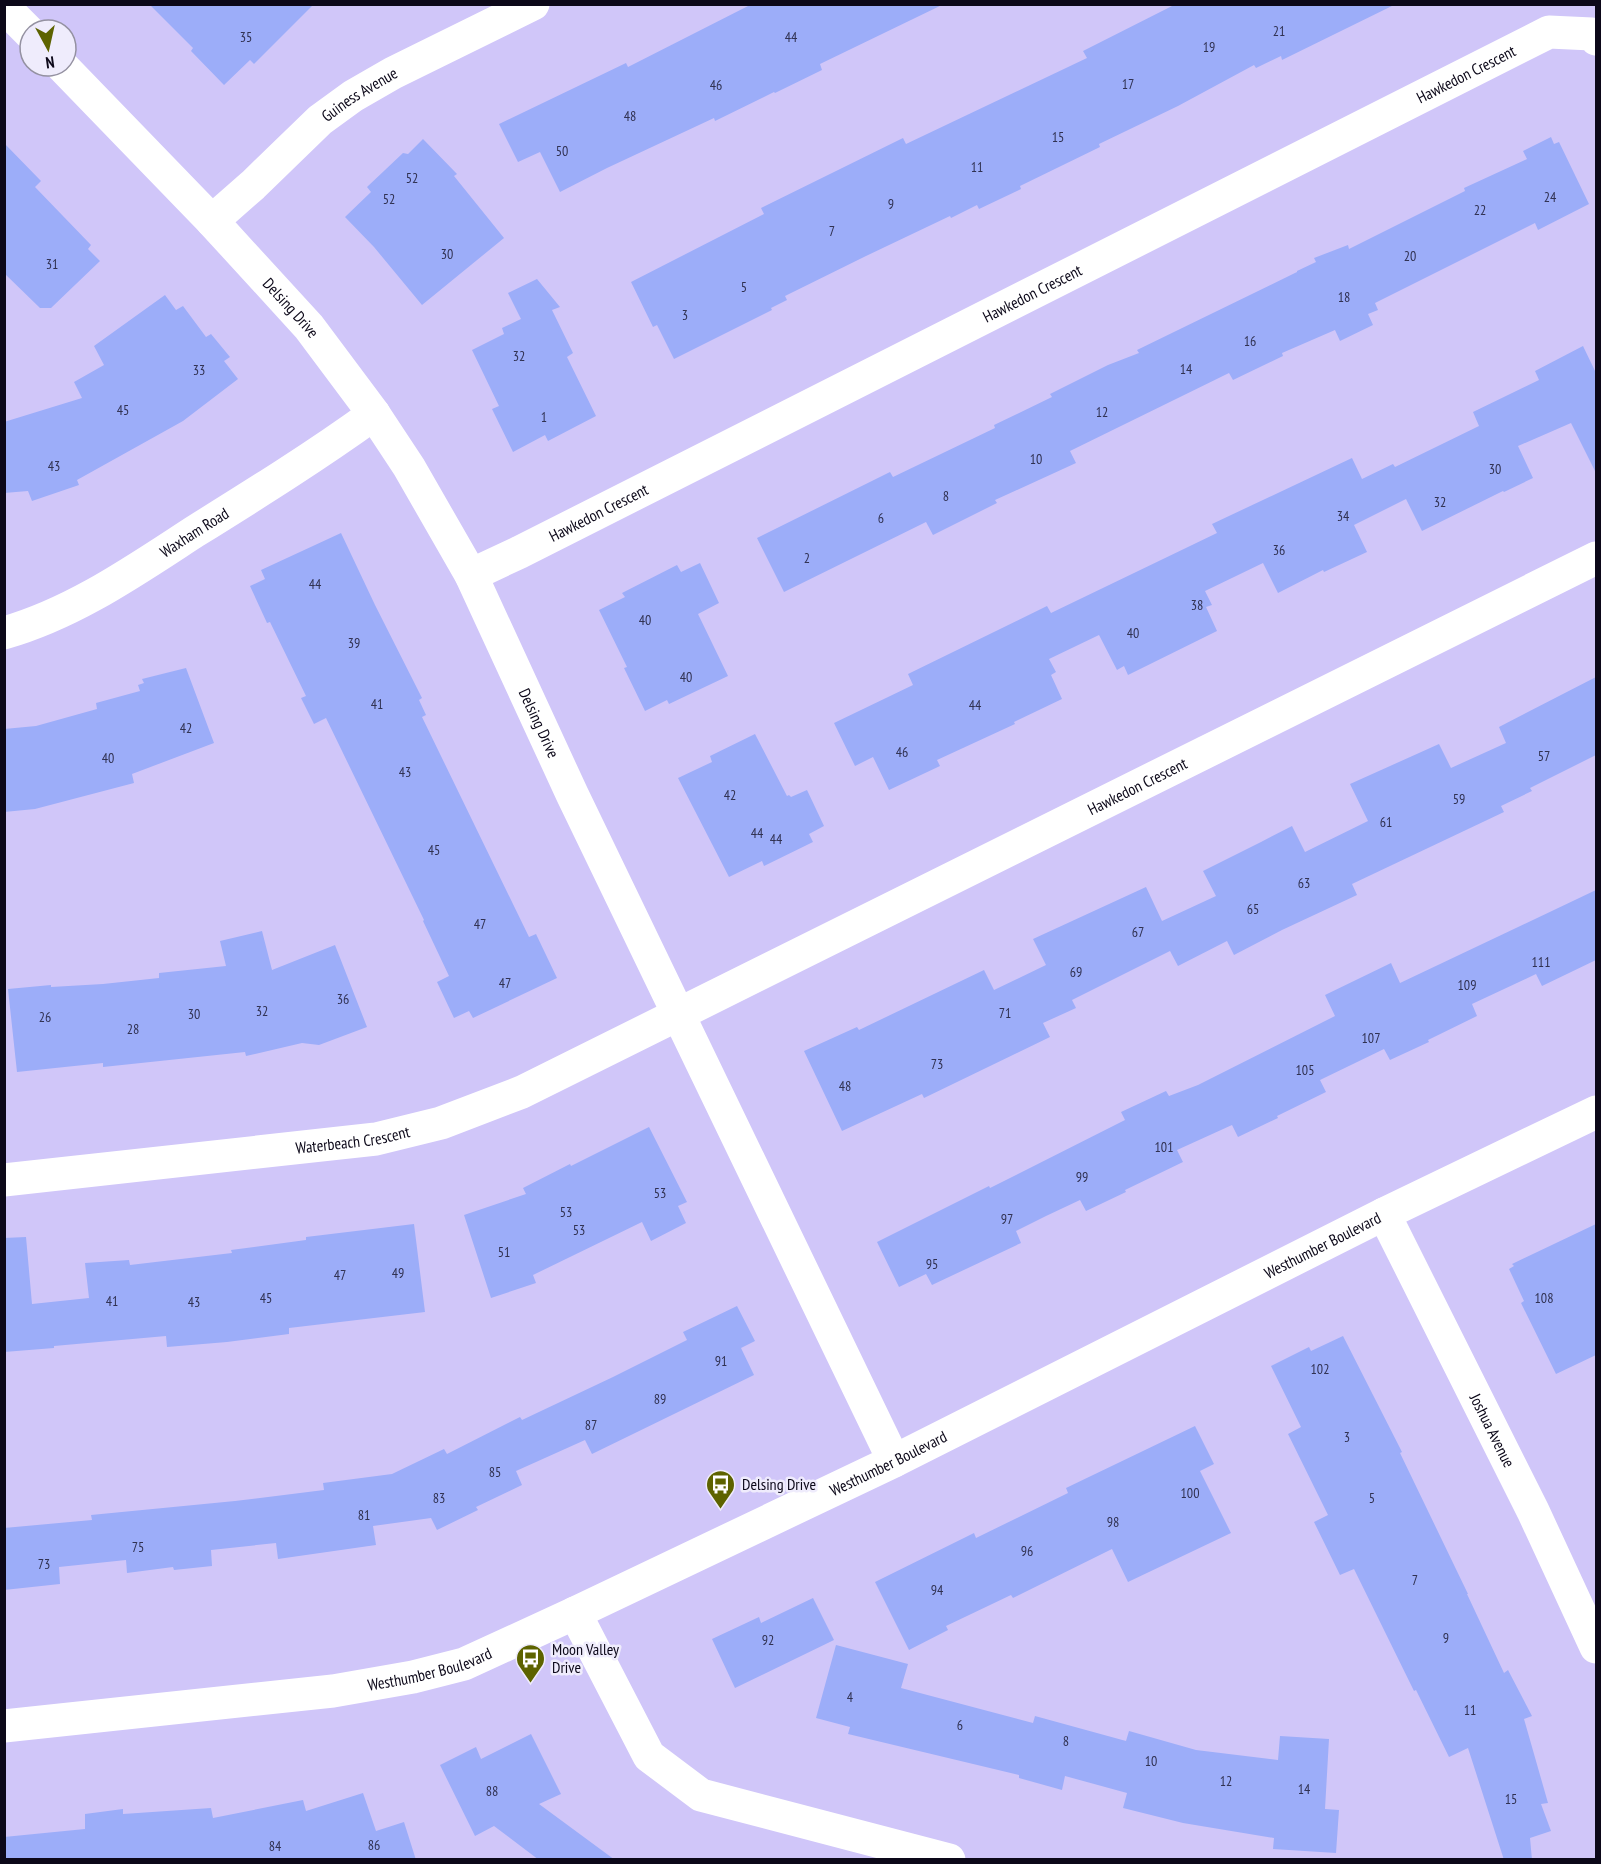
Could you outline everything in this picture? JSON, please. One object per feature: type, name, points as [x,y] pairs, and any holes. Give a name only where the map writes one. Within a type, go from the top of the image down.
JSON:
[{"type":"street","name":"Guiness Avenue","points":[[212,220],[253,185],[320,120],[353,96],[393,73],[533,4]]},
{"type":"street","points":[[4,7],[18,21]]},
{"type":"street","name":"Hawkedon Crescent","points":[[471,575],[1550,32],[1592,34],[1596,39]]},
{"type":"street","name":"Delsing Drive","points":[[74,78],[212,220],[309,327],[374,414],[410,467],[471,575],[572,794],[894,1461]]},
{"type":"street","name":"Waxham Road","points":[[4,633],[30,626],[94,596],[334,443],[374,414]]},
{"type":"street","name":"Hawkedon Crescent","points":[[679,1014],[1596,558]]},
{"type":"street","name":"Waterbeach Crescent","points":[[4,1180],[376,1139],[441,1123],[522,1092],[679,1014]]},
{"type":"street","name":"Westhumber Boulevard","points":[[4,1726],[333,1691],[413,1677],[464,1664],[575,1614],[894,1461],[1384,1214],[1596,1112]]},
{"type":"street","name":"Joshua Avenue","points":[[1384,1214],[1533,1511],[1596,1647]]},
{"type":"street","points":[[575,1614],[649,1755],[701,1795],[949,1860]]},
{"type":"building","points":[[149,4],[314,4],[254,64],[250,60],[224,85],[191,51],[193,48]]},
{"type":"building","points":[[752,4],[944,4],[820,64],[822,70],[715,121],[714,118],[560,192],[540,152],[518,162],[499,124],[626,63],[628,67]]},
{"type":"building","points":[[1176,4],[1396,4],[1282,60],[1281,56],[1256,68],[1254,65],[1178,106],[1099,144],[1100,147],[1020,186],[1021,189],[979,209],[977,205],[951,218],[950,216],[785,296],[787,300],[771,308],[772,310],[674,359],[657,325],[653,327],[631,282],[764,214],[761,208],[903,138],[906,144],[1087,58],[1083,51]]},
{"type":"building","points":[[1551,137],[1554,144],[1559,142],[1589,204],[1538,230],[1535,223],[1375,303],[1378,310],[1368,314],[1373,325],[1340,341],[1335,330],[1282,353],[1283,356],[1233,380],[1229,373],[1070,451],[1076,463],[995,500],[997,503],[933,535],[926,522],[784,592],[757,538],[890,472],[893,477],[995,428],[994,425],[1052,397],[1050,394],[1108,365],[1139,353],[1137,350],[1316,262],[1314,258],[1348,245],[1349,249],[1465,191],[1464,188],[1527,159],[1523,151]]},
{"type":"building","points":[[423,139],[457,174],[454,176],[504,238],[422,305],[374,247],[345,217],[371,192],[367,187],[403,153],[408,154]]},
{"type":"building","points":[[4,143],[41,181],[35,187],[91,245],[88,249],[100,261],[51,308],[40,308],[4,273]]},
{"type":"building","points":[[537,279],[560,307],[552,310],[573,353],[567,357],[596,416],[548,441],[545,435],[513,452],[492,409],[499,406],[472,350],[504,334],[502,328],[521,319],[508,293]]},
{"type":"building","points":[[165,295],[176,310],[183,306],[206,337],[211,334],[230,357],[224,361],[238,379],[183,421],[77,480],[79,485],[32,501],[28,491],[4,493],[4,422],[82,398],[74,382],[104,365],[94,346]]},
{"type":"building","points":[[1583,346],[1596,373],[1596,473],[1571,423],[1518,446],[1533,478],[1422,531],[1406,499],[1354,525],[1367,552],[1324,572],[1323,570],[1278,593],[1263,563],[1205,591],[1212,605],[1206,607],[1217,631],[1128,675],[1124,666],[1117,670],[1099,635],[1049,659],[1056,672],[1051,675],[1062,699],[1014,722],[1015,724],[937,760],[940,766],[889,790],[873,757],[855,766],[834,723],[913,685],[908,674],[1047,606],[1051,613],[1217,533],[1212,524],[1352,458],[1362,479],[1393,464],[1395,467],[1479,426],[1473,412],[1539,380],[1535,371]]},
{"type":"building","points":[[341,533],[422,698],[419,700],[426,715],[422,717],[529,937],[536,934],[557,978],[473,1018],[469,1011],[454,1018],[437,982],[449,976],[424,920],[326,718],[314,724],[301,698],[306,696],[250,586],[265,579],[261,570]]},
{"type":"building","points":[[700,563],[719,603],[698,614],[728,676],[669,704],[667,700],[645,711],[624,668],[627,667],[599,610],[625,597],[622,593],[677,565],[681,572]]},
{"type":"building","points":[[186,668],[214,743],[132,774],[134,783],[35,809],[4,812],[4,729],[36,726],[97,709],[96,703],[140,691],[138,685],[144,683],[142,679]]},
{"type":"building","points":[[1596,677],[1596,755],[1530,788],[1532,791],[1501,806],[1504,812],[1352,884],[1357,895],[1234,955],[1227,941],[1178,966],[1170,951],[1072,1000],[1076,1008],[1043,1023],[1050,1037],[924,1098],[922,1094],[842,1131],[804,1051],[857,1027],[859,1030],[984,970],[994,990],[1046,965],[1033,939],[1146,887],[1162,921],[1216,896],[1203,871],[1292,826],[1305,852],[1368,821],[1350,784],[1439,744],[1451,768],[1506,743],[1499,727]]},
{"type":"building","points":[[755,734],[787,796],[791,797],[807,790],[824,826],[809,834],[813,842],[764,866],[762,861],[729,877],[678,778],[712,762],[710,756]]},
{"type":"building","points":[[1596,890],[1596,960],[1542,986],[1536,974],[1472,1004],[1477,1016],[1390,1060],[1384,1049],[1320,1080],[1326,1092],[1277,1116],[1278,1118],[1238,1137],[1232,1125],[1177,1150],[1183,1162],[1125,1190],[1126,1192],[1086,1211],[1080,1200],[1046,1216],[1016,1231],[1021,1243],[932,1285],[926,1274],[899,1287],[877,1242],[1125,1120],[1121,1112],[1166,1091],[1169,1096],[1198,1085],[1335,1016],[1325,995],[1391,963],[1400,983]]},
{"type":"building","points":[[262,931],[272,970],[335,945],[367,1027],[319,1045],[302,1043],[246,1056],[245,1052],[103,1067],[103,1063],[17,1072],[8,989],[103,984],[159,978],[159,973],[226,966],[220,941]]},
{"type":"building","points":[[649,1127],[687,1202],[678,1206],[686,1223],[651,1241],[642,1222],[533,1275],[536,1283],[491,1298],[464,1215],[526,1194],[523,1188]]},
{"type":"building","points":[[414,1224],[425,1312],[289,1328],[289,1334],[227,1342],[167,1347],[166,1336],[4,1352],[4,1238],[26,1237],[32,1304],[89,1298],[85,1263],[129,1260],[130,1265],[232,1253],[231,1250],[306,1240],[306,1237]]},
{"type":"building","points":[[1596,1224],[1596,1355],[1556,1374],[1521,1303],[1524,1301],[1509,1269],[1514,1266],[1512,1264]]},
{"type":"building","points":[[737,1306],[755,1341],[741,1348],[754,1375],[592,1454],[585,1440],[516,1471],[522,1485],[476,1507],[478,1510],[437,1530],[431,1518],[373,1526],[376,1545],[278,1559],[276,1543],[211,1550],[212,1566],[174,1570],[173,1567],[127,1573],[126,1560],[59,1567],[60,1584],[4,1590],[4,1528],[92,1520],[91,1515],[324,1490],[323,1483],[392,1474],[444,1449],[447,1454],[520,1417],[522,1420],[613,1377],[687,1340],[683,1332]]},
{"type":"building","points":[[1343,1336],[1402,1452],[1400,1453],[1504,1673],[1508,1670],[1532,1716],[1524,1719],[1548,1803],[1541,1804],[1551,1831],[1530,1838],[1532,1860],[1504,1860],[1468,1748],[1449,1757],[1354,1569],[1340,1575],[1314,1522],[1328,1515],[1288,1434],[1301,1427],[1271,1366],[1309,1347],[1311,1351]]},
{"type":"building","points":[[1195,1426],[1214,1464],[1200,1471],[1231,1533],[1128,1582],[1112,1549],[1013,1598],[1011,1595],[946,1626],[948,1630],[909,1650],[875,1582],[974,1533],[976,1538],[1068,1493],[1066,1488]]},
{"type":"building","points":[[813,1598],[834,1640],[735,1688],[712,1639],[759,1617],[761,1623]]},
{"type":"building","points":[[836,1645],[908,1664],[901,1688],[1033,1723],[1035,1716],[1126,1741],[1129,1731],[1196,1750],[1278,1760],[1280,1736],[1329,1739],[1325,1809],[1339,1810],[1336,1853],[1273,1849],[1274,1838],[1183,1823],[1123,1808],[1127,1793],[1065,1776],[1062,1790],[1019,1778],[1019,1775],[848,1734],[850,1727],[816,1718]]},
{"type":"building","points":[[531,1734],[561,1794],[539,1804],[615,1860],[539,1860],[494,1826],[475,1836],[440,1765],[476,1747],[481,1759]]},
{"type":"building","points":[[363,1793],[376,1831],[404,1822],[416,1860],[4,1860],[4,1837],[85,1829],[85,1814],[123,1809],[123,1814],[211,1808],[213,1818],[303,1800],[306,1811]]},
{"type":"place","name":"Delsing Drive","points":[[721,1510]]},
{"type":"place","name":"Moon Valley Drive","points":[[531,1684]]}]
